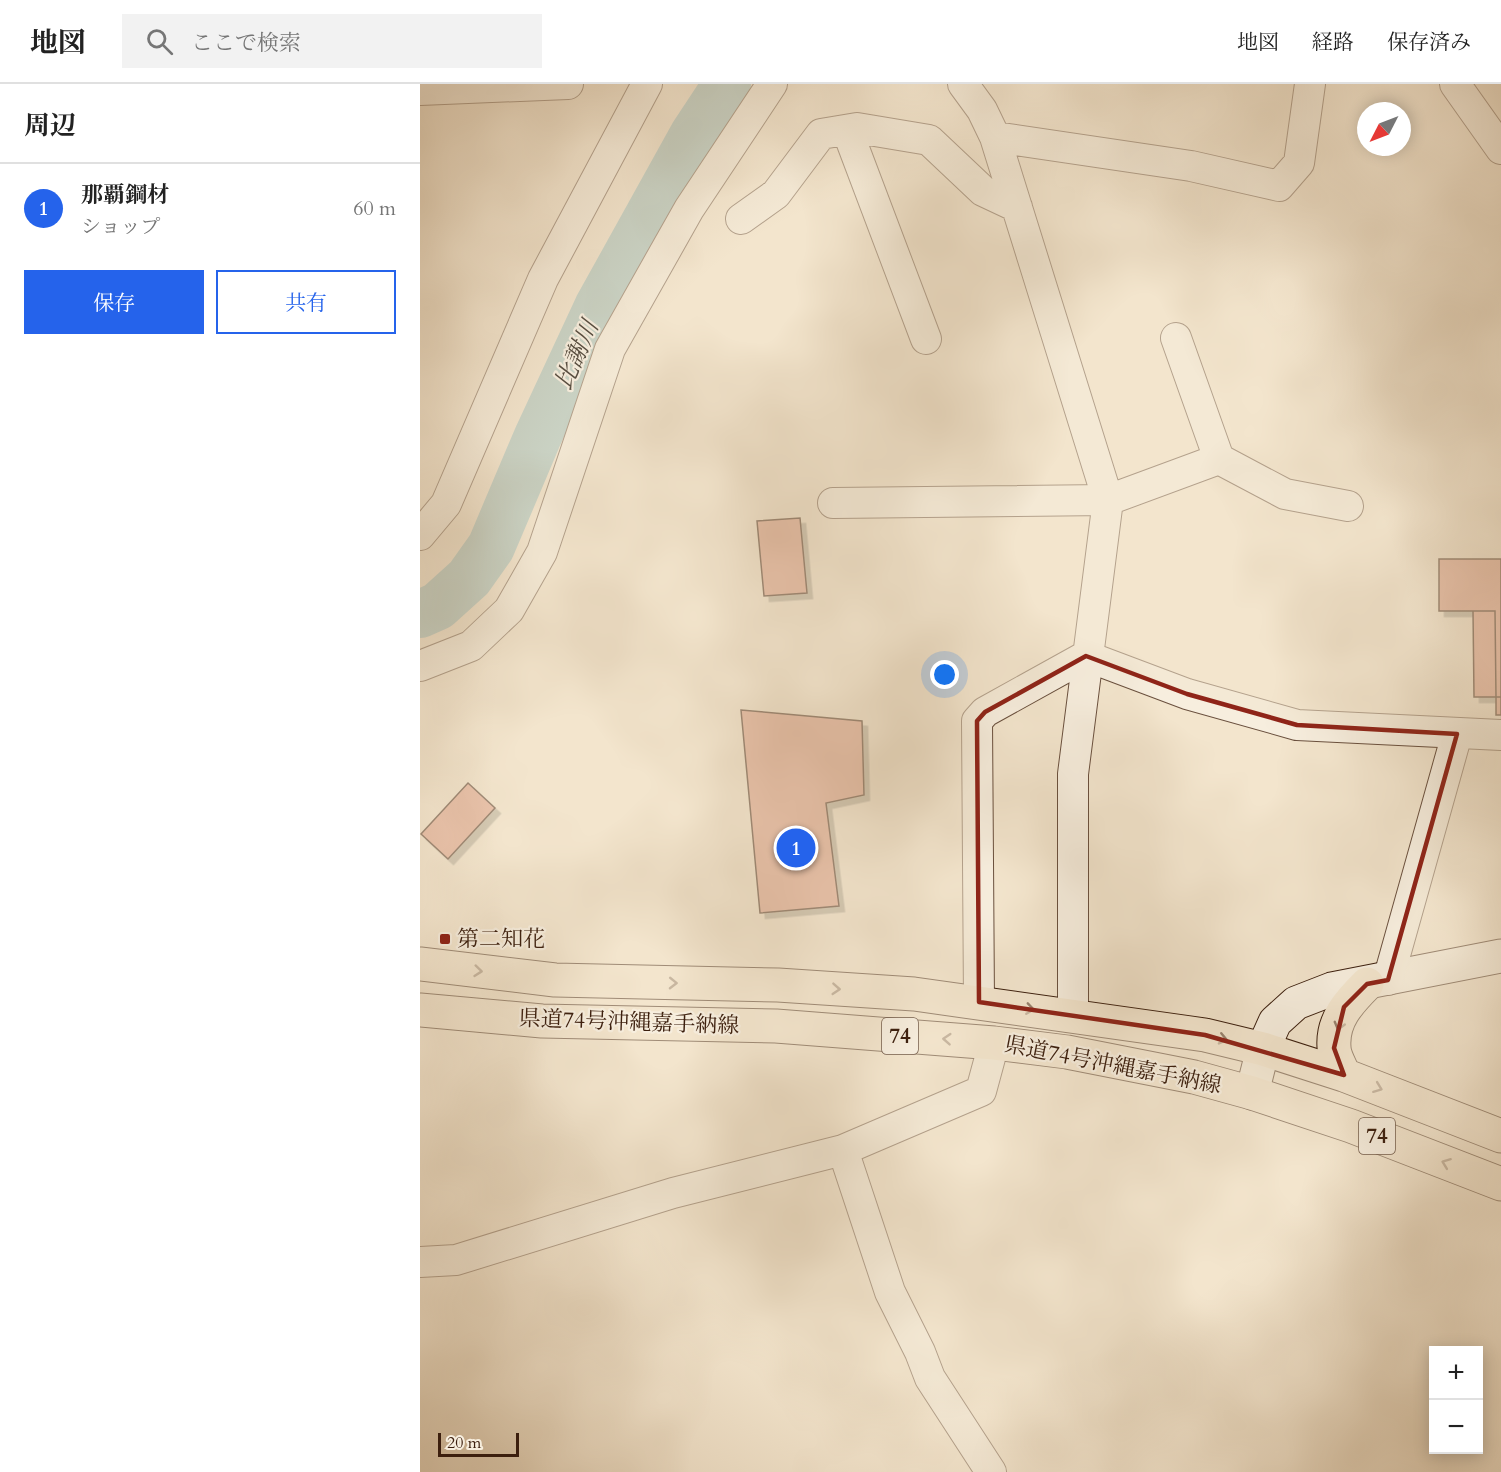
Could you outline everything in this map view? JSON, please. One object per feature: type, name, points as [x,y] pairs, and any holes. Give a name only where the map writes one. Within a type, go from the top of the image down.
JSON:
[{"type":"main road","name":"県道74号沖縄嘉手納線","points":[[420,964],[555,980],[778,985],[914,994],[1205,1035],[1263,1049],[1344,1075],[1501,1136]]},
{"type":"main road","points":[[1344,1075],[1334,1048],[1337,1028],[1344,1007],[1377,982]]},
{"type":"main road","name":"県道74号沖縄嘉手納線","points":[[420,1011],[542,1021],[776,1026],[994,1043],[1067,1052],[1194,1077],[1252,1093],[1351,1126],[1501,1184]]},
{"type":"street","points":[[420,90],[568,84]]},
{"type":"street","points":[[420,535],[446,504],[543,279],[647,84]]},
{"type":"street","points":[[420,666],[471,646],[509,610],[542,552],[610,349],[689,209],[772,84]]},
{"type":"street","points":[[963,84],[982,110],[995,137],[1108,500],[1072,774],[1073,1016]]},
{"type":"street","points":[[995,137],[1191,166],[1279,186],[1299,163],[1310,84]]},
{"type":"street","points":[[1455,84],[1501,149]]},
{"type":"street","points":[[741,219],[776,194],[821,134],[857,129],[929,140],[983,191],[1017,207]]},
{"type":"street","points":[[847,130],[926,339]]},
{"type":"street","points":[[1176,338],[1219,459],[1285,494],[1348,506]]},
{"type":"street","points":[[833,503],[1108,500],[1219,459]]},
{"type":"street","points":[[979,1002],[977,721],[985,711],[1086,656],[1187,694],[1297,725],[1501,735]]},
{"type":"street","points":[[1377,982],[1457,734]]},
{"type":"street","points":[[1252,1093],[1263,1049],[1275,1022],[1296,1003],[1332,989],[1501,956]]},
{"type":"street","points":[[420,1262],[456,1260],[673,1193],[843,1150],[981,1091],[994,1043]]},
{"type":"street","points":[[843,1150],[890,1292],[920,1352],[930,1378],[990,1472]]},
{"type":"highlighted area","points":[[1086,656],[1187,694],[1297,725],[1457,734],[1388,980],[1367,984],[1344,1007],[1334,1048],[1344,1075],[1205,1035],[979,1002],[977,721],[985,712]]},
{"type":"building","points":[[800,518],[807,593],[764,596],[757,521]]},
{"type":"building","points":[[1439,559],[1501,559],[1501,715],[1496,715],[1496,697],[1474,697],[1473,611],[1439,611]]},
{"type":"building","points":[[1473,611],[1495,611],[1496,697],[1474,697]]},
{"type":"building","points":[[1496,697],[1501,697],[1501,715],[1496,715]]},
{"type":"building","points":[[741,710],[862,721],[864,795],[826,803],[839,906],[760,913]]},
{"type":"building","points":[[468,783],[495,808],[448,859],[421,834]]},
{"type":"waterway","name":"比謝川","points":[[420,614],[438,606],[469,578],[491,547],[538,436],[598,307],[694,134],[727,84]]},
{"type":"place","name":"那覇鋼材","points":[[796,848]]},
{"type":"place","name":"第二知花","points":[[445,939]]}]
